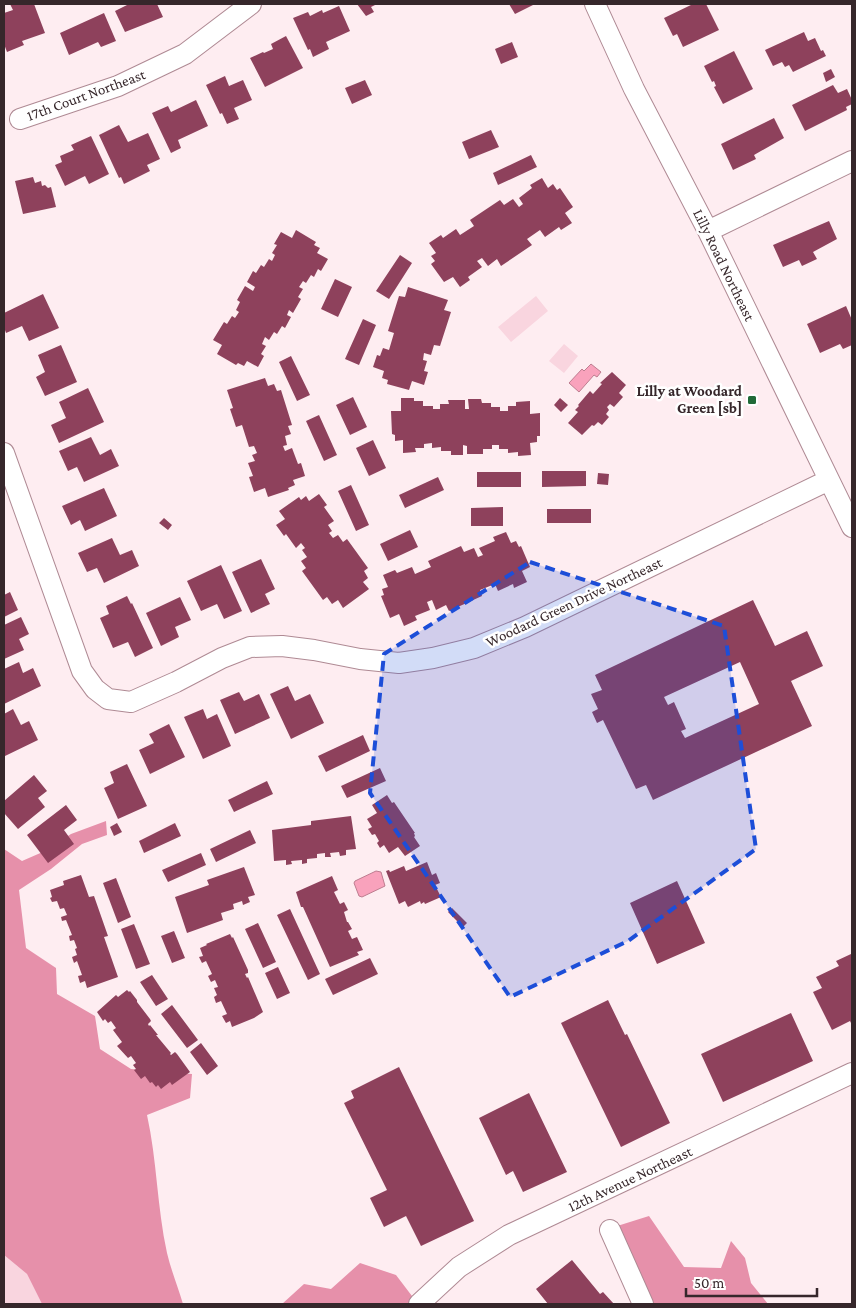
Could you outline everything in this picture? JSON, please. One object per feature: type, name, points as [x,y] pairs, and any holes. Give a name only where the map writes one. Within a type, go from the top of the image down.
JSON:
[{"type":"street","name":"17th Court Northeast","points":[[20,119],[118,86],[186,54],[251,4]]},
{"type":"street","name":"Lilly Road Northeast","points":[[595,4],[634,89],[708,231],[852,527]]},
{"type":"street","points":[[708,231],[852,161]]},
{"type":"street","name":"Woodard Green Drive Northeast","points":[[4,453],[82,671],[96,689],[108,700],[131,702],[176,682],[222,658],[250,647],[282,646],[314,650],[360,660],[399,663],[432,658],[474,648],[525,627],[829,480]]},
{"type":"street","name":"12th Avenue Northeast","points":[[420,1304],[459,1267],[509,1236],[852,1073]]},
{"type":"street","points":[[610,1230],[643,1304]]},
{"type":"highlighted area","points":[[530,562],[724,626],[756,849],[628,941],[510,997],[370,793],[384,654]]},
{"type":"shaded area","points":[[536,296],[548,311],[511,342],[498,327]]},
{"type":"shaded area","points":[[564,344],[578,356],[564,373],[549,361]]},
{"type":"shaded area","points":[[591,364],[601,372],[597,377],[594,375],[579,392],[569,383],[582,369],[584,371]]},
{"type":"shaded area","points":[[106,821],[107,835],[82,844],[51,869],[19,890],[26,948],[56,968],[57,994],[95,1016],[100,1049],[131,1069],[192,1074],[190,1098],[147,1115],[164,1236],[183,1304],[42,1304],[27,1274],[4,1255],[4,849],[22,861],[45,851],[71,834]]},
{"type":"shaded area","points":[[376,871],[381,872],[385,886],[362,897],[359,896],[355,881]]},
{"type":"shaded area","points":[[649,1216],[684,1267],[721,1268],[731,1241],[745,1258],[751,1283],[768,1304],[644,1304],[614,1227]]},
{"type":"shaded area","points":[[4,1255],[27,1274],[42,1304],[4,1304]]},
{"type":"shaded area","points":[[360,1263],[396,1275],[415,1300],[411,1304],[282,1304],[304,1284],[331,1289]]},
{"type":"building","points":[[10,4],[34,4],[45,33],[22,41],[24,45],[7,52],[4,44],[4,13],[13,10]]},
{"type":"building","points":[[129,4],[157,4],[163,17],[125,32],[115,11]]},
{"type":"building","points":[[357,4],[377,4],[371,7],[374,12],[366,16]]},
{"type":"building","points":[[509,4],[535,4],[515,14]]},
{"type":"building","points":[[693,4],[706,4],[719,30],[683,47],[677,34],[673,36],[664,18]]},
{"type":"building","points":[[339,6],[350,31],[326,42],[329,49],[313,57],[293,18],[308,12],[310,16],[322,10],[323,13]]},
{"type":"building","points":[[104,13],[116,41],[101,47],[98,42],[69,55],[60,33]]},
{"type":"building","points":[[804,32],[808,41],[815,38],[821,51],[823,50],[826,56],[793,72],[789,65],[785,67],[782,62],[773,66],[765,50]]},
{"type":"building","points":[[286,36],[303,68],[265,87],[250,58],[273,49],[271,44]]},
{"type":"building","points":[[512,42],[518,57],[501,64],[495,49]]},
{"type":"building","points":[[734,51],[753,89],[723,104],[714,87],[716,86],[714,81],[712,82],[704,66]]},
{"type":"building","points":[[831,69],[835,77],[826,82],[823,73]]},
{"type":"building","points":[[225,76],[229,86],[243,80],[252,100],[234,108],[239,119],[227,124],[206,85]]},
{"type":"building","points":[[365,80],[372,95],[352,104],[345,88]]},
{"type":"building","points":[[833,85],[838,93],[847,89],[852,104],[846,107],[847,110],[805,131],[792,105]]},
{"type":"building","points":[[196,100],[208,126],[178,140],[181,148],[171,153],[152,113],[168,106],[171,112]]},
{"type":"building","points":[[774,118],[784,138],[754,155],[756,159],[733,170],[721,144]]},
{"type":"building","points":[[119,125],[128,142],[148,133],[160,159],[147,165],[150,171],[124,184],[121,177],[119,178],[99,135]]},
{"type":"building","points":[[491,130],[499,147],[469,159],[462,142]]},
{"type":"building","points":[[91,136],[109,174],[89,184],[85,176],[65,186],[55,165],[62,162],[60,156],[74,150],[71,145]]},
{"type":"building","points":[[531,155],[537,167],[498,185],[493,173]]},
{"type":"building","points":[[33,177],[35,183],[41,181],[42,186],[51,187],[56,207],[23,214],[15,181]]},
{"type":"building","points":[[542,178],[548,188],[553,184],[557,190],[560,188],[573,207],[565,213],[572,223],[561,230],[559,227],[545,237],[540,230],[527,239],[532,245],[501,266],[497,259],[488,266],[482,258],[477,261],[482,267],[468,277],[470,280],[460,287],[453,277],[444,282],[431,264],[435,261],[431,256],[436,253],[429,243],[441,235],[443,238],[456,229],[460,235],[474,226],[470,220],[500,200],[504,205],[513,199],[519,207],[523,204],[519,198],[532,188],[530,185]]},
{"type":"building","points":[[829,221],[837,239],[813,252],[817,259],[802,266],[799,260],[783,267],[773,245]]},
{"type":"building","points":[[296,230],[316,242],[314,245],[320,248],[317,253],[328,259],[321,271],[318,269],[314,277],[311,275],[306,283],[303,281],[299,287],[303,289],[298,297],[301,299],[293,313],[289,310],[287,315],[291,317],[285,328],[282,326],[277,334],[274,332],[269,340],[265,337],[262,344],[266,346],[261,354],[264,356],[258,367],[247,361],[244,366],[238,363],[236,365],[217,354],[222,345],[213,340],[224,322],[227,324],[232,316],[235,318],[239,312],[236,310],[240,302],[237,300],[245,286],[253,291],[255,287],[247,282],[253,271],[256,273],[261,265],[264,267],[269,259],[272,261],[275,255],[272,253],[277,245],[274,244],[281,232],[292,238]]},
{"type":"building","points":[[400,255],[412,263],[389,299],[376,291]]},
{"type":"building","points":[[335,279],[352,287],[338,317],[321,309]]},
{"type":"building","points":[[408,287],[448,300],[444,310],[451,312],[440,346],[434,345],[431,355],[424,353],[423,360],[427,361],[424,371],[428,372],[424,385],[412,381],[409,390],[387,384],[388,380],[382,378],[384,371],[373,367],[377,355],[380,356],[383,348],[389,350],[394,333],[388,331],[399,296],[405,297]]},
{"type":"building","points":[[43,294],[59,328],[29,341],[22,326],[6,333],[4,313]]},
{"type":"building","points":[[846,306],[852,320],[852,345],[843,349],[840,344],[820,353],[807,324]]},
{"type":"building","points":[[363,319],[376,325],[359,365],[345,359]]},
{"type":"building","points":[[61,345],[77,382],[45,396],[36,377],[45,372],[38,355]]},
{"type":"building","points":[[291,356],[310,395],[297,401],[279,362]]},
{"type":"building","points":[[612,372],[626,385],[619,393],[623,397],[614,407],[610,404],[607,407],[609,410],[606,414],[609,417],[602,425],[598,422],[594,426],[592,425],[582,435],[568,423],[578,412],[575,410],[590,391],[593,394],[602,384],[600,383]]},
{"type":"building","points":[[265,378],[268,386],[274,384],[277,391],[281,390],[292,425],[288,426],[291,434],[285,436],[287,445],[283,446],[285,451],[292,448],[298,464],[301,463],[305,476],[293,480],[295,485],[288,488],[289,490],[268,497],[265,488],[254,492],[249,477],[253,476],[248,463],[255,461],[252,455],[257,453],[254,446],[249,447],[242,425],[236,427],[230,409],[233,408],[227,390]]},
{"type":"building","points":[[88,388],[104,422],[59,443],[51,425],[66,418],[59,402]]},
{"type":"building","points":[[353,397],[367,427],[350,435],[336,405]]},
{"type":"building","points":[[401,398],[414,398],[414,401],[423,401],[423,406],[433,406],[433,409],[440,409],[440,404],[449,404],[448,400],[465,400],[465,409],[469,409],[468,399],[481,399],[482,403],[491,403],[491,407],[500,407],[500,411],[508,411],[508,406],[516,406],[516,402],[530,401],[530,414],[540,413],[540,436],[537,436],[537,442],[530,443],[531,455],[518,456],[518,452],[508,453],[508,449],[499,449],[499,445],[492,445],[492,449],[483,449],[483,454],[467,454],[467,446],[463,445],[463,455],[451,455],[451,451],[441,451],[441,447],[432,448],[432,443],[424,444],[424,448],[415,448],[416,452],[403,453],[403,440],[395,441],[395,435],[392,434],[391,411],[401,411]]},
{"type":"building","points":[[560,398],[568,405],[561,412],[554,405]]},
{"type":"building","points":[[319,415],[337,455],[324,461],[306,421]]},
{"type":"building","points":[[91,437],[100,455],[111,449],[119,466],[84,482],[77,467],[68,471],[59,451]]},
{"type":"building","points":[[373,440],[386,468],[369,476],[356,448]]},
{"type":"building","points":[[542,471],[586,471],[586,486],[542,487]]},
{"type":"building","points":[[477,472],[521,472],[521,487],[477,487]]},
{"type":"building","points":[[598,473],[609,474],[608,485],[597,484]]},
{"type":"building","points":[[438,477],[444,490],[405,508],[399,495]]},
{"type":"building","points":[[351,485],[369,525],[356,531],[338,491]]},
{"type":"building","points":[[104,488],[117,516],[85,531],[80,520],[71,525],[62,506]]},
{"type":"building","points":[[319,494],[327,505],[324,507],[334,521],[328,525],[332,531],[329,533],[333,538],[338,535],[343,542],[347,539],[368,568],[364,571],[368,578],[363,582],[369,589],[343,608],[338,600],[332,604],[327,597],[323,600],[302,571],[306,568],[301,561],[307,557],[302,550],[305,548],[301,543],[296,548],[286,534],[284,536],[276,525],[285,519],[279,511],[299,497],[301,500],[306,496],[309,501]]},
{"type":"building","points":[[503,507],[503,526],[471,526],[471,508]]},
{"type":"building","points":[[547,509],[591,509],[591,523],[547,523]]},
{"type":"building","points":[[164,518],[172,525],[168,530],[159,523]]},
{"type":"building","points":[[410,530],[418,547],[388,561],[380,544]]},
{"type":"building","points":[[506,532],[511,543],[516,541],[519,547],[521,546],[530,567],[522,571],[527,582],[514,588],[513,584],[498,591],[495,584],[480,590],[482,596],[449,611],[446,605],[436,610],[432,600],[427,602],[430,610],[415,616],[417,620],[404,626],[399,614],[390,618],[381,596],[384,595],[382,589],[388,587],[383,575],[395,570],[397,573],[412,567],[415,574],[431,567],[428,561],[461,546],[464,552],[474,548],[478,557],[483,555],[479,548],[495,541],[493,537]]},
{"type":"building","points":[[112,538],[120,555],[132,550],[139,566],[104,583],[97,568],[87,572],[78,553]]},
{"type":"building","points":[[261,559],[275,589],[265,594],[270,604],[251,613],[232,572]]},
{"type":"building","points":[[221,565],[242,611],[224,619],[217,604],[201,611],[187,581]]},
{"type":"building","points":[[10,592],[18,610],[4,617],[4,595]]},
{"type":"building","points":[[127,596],[153,648],[135,657],[128,642],[113,648],[100,618],[109,614],[106,606]]},
{"type":"building","points":[[180,597],[191,620],[175,627],[179,637],[161,646],[146,613]]},
{"type":"building","points":[[753,600],[775,646],[807,631],[823,666],[791,681],[812,726],[653,800],[646,785],[636,789],[603,720],[597,723],[592,712],[598,709],[591,694],[602,690],[595,675]],"holes":[[[740,662],[759,704],[685,738],[681,731],[686,729],[674,702],[668,705],[664,697]]]},
{"type":"building","points":[[21,617],[29,634],[19,639],[24,650],[4,659],[4,625]]},
{"type":"building","points":[[19,662],[23,673],[33,668],[41,686],[4,704],[4,669]]},
{"type":"building","points":[[288,686],[295,701],[310,694],[324,723],[291,739],[270,694]]},
{"type":"building","points":[[239,692],[244,701],[259,694],[270,718],[235,734],[220,700]]},
{"type":"building","points":[[13,709],[21,725],[29,721],[38,740],[5,756],[4,714]]},
{"type":"building","points":[[203,709],[207,719],[217,714],[231,746],[203,759],[184,717]]},
{"type":"building","points":[[169,724],[185,757],[150,774],[139,750],[154,743],[149,734]]},
{"type":"building","points":[[363,735],[370,751],[326,772],[318,756]]},
{"type":"building","points":[[127,764],[147,806],[118,819],[104,788],[114,783],[110,772]]},
{"type":"building","points":[[380,768],[386,781],[347,798],[341,786]]},
{"type":"building","points":[[34,775],[47,791],[38,798],[45,807],[18,829],[4,813],[4,801]]},
{"type":"building","points":[[267,781],[273,794],[234,812],[228,800]]},
{"type":"building","points":[[387,795],[415,833],[414,837],[420,846],[405,856],[398,847],[389,853],[384,845],[380,848],[375,834],[372,835],[368,829],[372,827],[367,819],[377,813],[372,805]]},
{"type":"building","points":[[66,805],[77,820],[64,830],[74,844],[48,863],[27,835]]},
{"type":"building","points":[[351,816],[356,849],[346,850],[346,855],[340,856],[339,852],[330,853],[331,857],[325,857],[325,853],[317,854],[317,858],[307,859],[307,863],[302,864],[302,860],[291,861],[292,864],[286,865],[286,860],[274,861],[272,830],[311,825],[311,821]]},
{"type":"building","points":[[117,823],[122,832],[114,836],[110,827]]},
{"type":"building","points":[[175,823],[181,836],[144,853],[139,841]]},
{"type":"building","points":[[250,830],[256,843],[216,862],[210,849]]},
{"type":"building","points":[[201,853],[206,865],[168,882],[162,870]]},
{"type":"building","points":[[427,862],[432,875],[436,873],[440,883],[435,885],[441,897],[425,904],[424,902],[421,904],[420,901],[408,907],[405,901],[399,904],[386,871],[389,870],[390,872],[404,866],[406,871]]},
{"type":"building","points":[[244,867],[255,895],[248,897],[250,902],[243,905],[242,901],[233,904],[234,909],[221,913],[223,920],[187,933],[175,897],[209,885],[207,880]]},
{"type":"building","points":[[81,875],[89,897],[94,896],[108,936],[104,937],[118,977],[87,988],[85,981],[80,983],[78,976],[82,975],[77,961],[74,963],[72,957],[77,955],[75,949],[77,948],[74,940],[70,941],[69,936],[72,935],[66,920],[62,921],[61,917],[67,915],[64,908],[60,909],[57,901],[52,902],[50,898],[52,897],[50,890],[64,885],[63,881]]},
{"type":"building","points":[[332,876],[338,890],[334,892],[340,904],[344,902],[348,910],[344,912],[347,922],[352,929],[348,931],[352,939],[357,937],[363,950],[357,952],[359,955],[330,967],[303,907],[301,907],[296,892]]},
{"type":"building","points":[[116,878],[131,917],[118,923],[103,883]]},
{"type":"building","points":[[677,881],[705,943],[657,964],[630,903]]},
{"type":"building","points":[[452,908],[467,923],[463,927],[448,912]]},
{"type":"building","points":[[290,909],[320,974],[308,980],[277,915]]},
{"type":"building","points":[[258,923],[276,962],[263,968],[245,929]]},
{"type":"building","points":[[134,924],[150,964],[136,969],[121,929]]},
{"type":"building","points":[[174,931],[185,958],[172,963],[161,936]]},
{"type":"building","points":[[230,934],[248,970],[248,973],[245,974],[263,1012],[232,1027],[230,1021],[226,1023],[222,1016],[227,1014],[221,1001],[216,1003],[214,997],[217,995],[214,988],[218,987],[215,980],[211,982],[208,976],[212,974],[206,961],[202,963],[199,957],[203,956],[200,948]]},
{"type":"building","points":[[851,954],[852,1025],[850,1021],[832,1030],[813,992],[822,988],[816,977],[839,966],[836,961]]},
{"type":"building","points":[[370,958],[378,974],[333,995],[325,979]]},
{"type":"building","points":[[278,967],[290,993],[277,999],[265,973]]},
{"type":"building","points":[[152,975],[168,999],[156,1006],[140,982]]},
{"type":"building","points":[[127,990],[130,991],[150,1019],[149,1026],[158,1035],[156,1035],[170,1054],[175,1052],[190,1072],[172,1085],[170,1082],[161,1089],[158,1085],[156,1087],[152,1082],[150,1083],[145,1076],[141,1079],[134,1070],[136,1069],[133,1065],[136,1063],[131,1056],[128,1058],[117,1046],[122,1042],[113,1030],[116,1028],[111,1021],[108,1023],[105,1019],[103,1021],[97,1012],[116,995],[118,997]]},
{"type":"building","points":[[608,1000],[625,1035],[627,1034],[670,1123],[621,1147],[561,1023]]},
{"type":"building","points":[[172,1005],[198,1040],[187,1048],[161,1014]]},
{"type":"building","points":[[791,1013],[813,1061],[723,1102],[701,1054]]},
{"type":"building","points":[[201,1043],[218,1066],[207,1075],[190,1052]]},
{"type":"building","points":[[399,1067],[474,1221],[421,1246],[406,1216],[384,1227],[370,1198],[387,1190],[344,1103],[354,1098],[351,1091]]},
{"type":"building","points":[[529,1093],[567,1172],[523,1192],[513,1171],[506,1175],[479,1118]]},
{"type":"building","points":[[572,1260],[600,1294],[603,1292],[614,1304],[548,1304],[536,1289]]},
{"type":"place","name":"Lilly at Woodard Green [sb]","points":[[752,400]]}]
